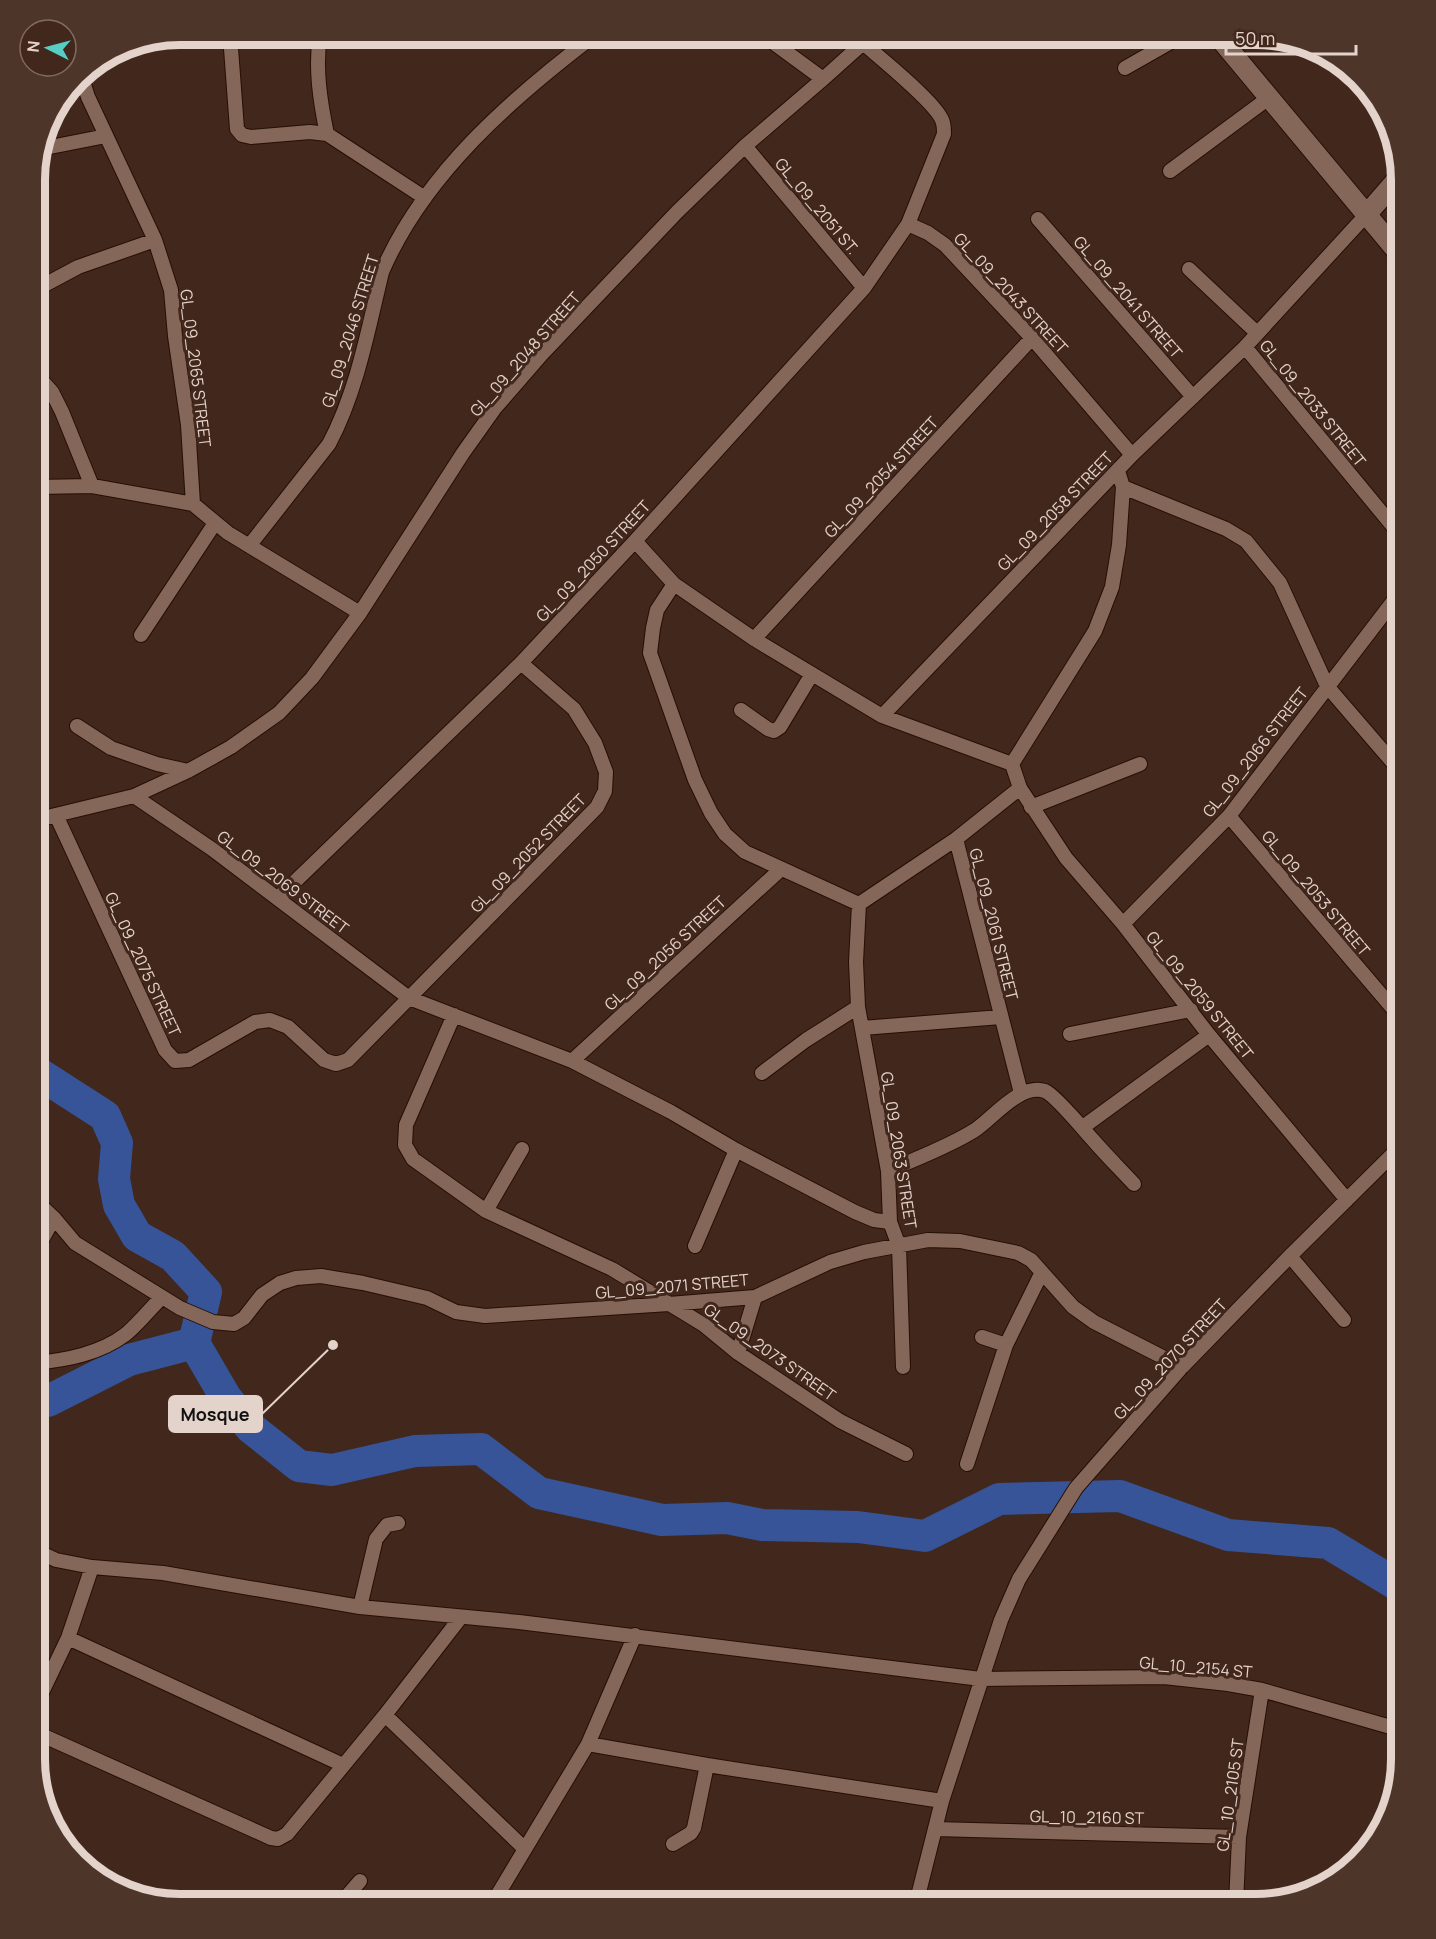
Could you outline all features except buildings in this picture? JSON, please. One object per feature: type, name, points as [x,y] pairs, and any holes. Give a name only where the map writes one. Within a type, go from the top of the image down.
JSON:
[{"type":"main road","points":[[1225,45],[1391,243]]},
{"type":"main road","points":[[1367,214],[1391,186]]},
{"type":"street","points":[[231,45],[237,129],[242,135],[251,137],[310,132],[327,134],[425,198]]},
{"type":"street","points":[[318,45],[320,104],[327,134]]},
{"type":"street","name":"GL_09_2046 STREET","points":[[249,546],[329,444],[338,427],[351,393],[382,272],[389,256],[425,198],[485,129],[552,68],[582,45]]},
{"type":"street","points":[[777,45],[823,79]]},
{"type":"street","name":"GL_09_2048 STREET","points":[[45,818],[134,796],[188,771],[231,747],[279,713],[312,678],[360,613],[463,453],[495,408],[542,354],[677,212],[744,146],[860,45]]},
{"type":"street","points":[[873,45],[938,112],[943,121],[944,134],[908,224]]},
{"type":"street","points":[[1125,68],[1165,45]]},
{"type":"street","name":"GL_09_2065 STREET","points":[[84,85],[87,97],[155,240],[171,290],[188,425],[193,504]]},
{"type":"street","points":[[1170,171],[1270,98]]},
{"type":"street","points":[[49,147],[106,136]]},
{"type":"street","name":"GL_09_2051 ST.","points":[[744,146],[864,288]]},
{"type":"street","name":"GL_09_2058 STREET","points":[[882,716],[1132,455],[1245,346],[1367,214]]},
{"type":"street","name":"GL_09_2041 STREET","points":[[1038,219],[1193,397]]},
{"type":"street","name":"GL_09_2050 STREET","points":[[278,898],[521,663],[864,288],[908,224]]},
{"type":"street","name":"GL_09_2043 STREET","points":[[908,224],[945,245],[1032,338],[1132,455]]},
{"type":"street","points":[[45,285],[78,267],[155,240]]},
{"type":"street","points":[[1189,269],[1257,333]]},
{"type":"street","name":"GL_09_2054 STREET","points":[[754,639],[1032,338]]},
{"type":"street","name":"GL_09_2033 STREET","points":[[1245,346],[1391,524]]},
{"type":"street","points":[[45,385],[62,412],[92,486]]},
{"type":"street","points":[[635,541],[674,584],[754,639],[882,716],[1012,764],[1095,631],[1112,587],[1119,545],[1123,487],[1118,471]]},
{"type":"street","points":[[45,487],[92,486],[193,504],[215,523],[249,546],[360,613]]},
{"type":"street","points":[[1123,487],[1226,529],[1246,541],[1280,583],[1327,686],[1391,760]]},
{"type":"street","points":[[141,635],[215,523]]},
{"type":"street","points":[[674,584],[657,610],[651,653],[695,780],[711,813],[725,834],[745,852],[858,904],[956,839],[1020,788]]},
{"type":"street","name":"GL_09_2066 STREET","points":[[1123,924],[1229,816],[1391,604]]},
{"type":"street","name":"GL_09_2052 STREET","points":[[409,998],[597,807],[606,791],[606,772],[595,742],[574,709],[521,663]]},
{"type":"street","points":[[741,710],[768,729],[774,730],[780,727],[812,674]]},
{"type":"street","points":[[77,726],[111,748],[157,764],[188,771]]},
{"type":"street","name":"GL_09_2059 STREET","points":[[1012,764],[1020,788],[1066,858],[1123,924],[1209,1035],[1347,1200]]},
{"type":"street","points":[[1031,807],[1140,764]]},
{"type":"street","name":"GL_09_2069 STREET","points":[[134,796],[212,849],[409,998],[572,1061],[855,1212],[874,1220],[890,1222]]},
{"type":"street","name":"GL_09_2075 STREET","points":[[56,815],[165,1050],[175,1061],[189,1060],[255,1022],[270,1020],[288,1027],[324,1060],[336,1064],[348,1060],[409,998]]},
{"type":"street","name":"GL_09_2053 STREET","points":[[1229,816],[1391,1006]]},
{"type":"street","name":"GL_09_2061 STREET","points":[[956,839],[1021,1093]]},
{"type":"street","name":"GL_09_2056 STREET","points":[[572,1061],[781,869]]},
{"type":"street","name":"GL_09_2063 STREET","points":[[858,904],[856,962],[858,1007],[888,1171],[890,1222],[899,1246],[903,1367]]},
{"type":"street","points":[[762,1073],[806,1040],[858,1007]]},
{"type":"street","points":[[1070,1034],[1191,1010]]},
{"type":"street","name":"GL_09_2073 STREET","points":[[454,1015],[406,1125],[405,1145],[413,1159],[486,1211],[612,1269],[704,1325],[738,1353],[840,1421],[906,1454]]},
{"type":"street","name":"GL_09_2061 STREET","points":[[862,1028],[1001,1017]]},
{"type":"street","points":[[1083,1127],[1209,1035]]},
{"type":"street","points":[[888,1171],[940,1149],[975,1130],[1021,1093],[1035,1090],[1046,1092],[1083,1127],[1092,1140],[1134,1184]]},
{"type":"street","points":[[486,1211],[522,1149]]},
{"type":"street","points":[[695,1246],[736,1150]]},
{"type":"street","name":"GL_09_2070 STREET","points":[[919,1894],[942,1801],[1001,1620],[1019,1579],[1076,1488],[1182,1367],[1391,1156]]},
{"type":"street","points":[[45,1209],[75,1243],[162,1297],[126,1334],[95,1351],[64,1360],[45,1362]]},
{"type":"street","points":[[45,1234],[54,1218]]},
{"type":"street","name":"GL_09_2071 STREET","points":[[162,1297],[180,1308],[213,1322],[234,1324],[244,1318],[262,1296],[280,1283],[296,1278],[321,1276],[426,1298],[456,1312],[485,1316],[669,1304],[755,1297],[830,1262],[864,1252],[928,1240],[960,1241],[1018,1253],[1031,1260],[1073,1307],[1094,1322],[1182,1367]]},
{"type":"street","points":[[1290,1256],[1344,1320]]},
{"type":"street","points":[[967,1464],[1006,1345],[1042,1272]]},
{"type":"street","points":[[738,1353],[755,1297]]},
{"type":"street","points":[[982,1336],[1006,1345]]},
{"type":"street","points":[[360,1607],[376,1539],[387,1525],[398,1523]]},
{"type":"street","name":"GL_10_2154 ST","points":[[45,1556],[92,1567],[163,1573],[360,1607],[635,1635],[981,1679],[1164,1677],[1228,1684],[1262,1690],[1391,1727]]},
{"type":"street","points":[[45,1685],[68,1638],[92,1567]]},
{"type":"street","points":[[45,1737],[271,1838],[278,1839],[287,1834],[385,1715],[461,1617]]},
{"type":"street","points":[[498,1894],[588,1744],[635,1635]]},
{"type":"street","points":[[68,1638],[343,1765]]},
{"type":"street","name":"GL_10_2105 ST","points":[[1236,1894],[1239,1837],[1262,1690]]},
{"type":"street","points":[[385,1715],[525,1849]]},
{"type":"street","points":[[588,1744],[707,1765],[942,1801]]},
{"type":"street","points":[[673,1844],[694,1828],[707,1765]]},
{"type":"street","name":"GL_10_2160 ST","points":[[935,1829],[1239,1837]]},
{"type":"street","points":[[349,1894],[360,1881]]},
{"type":"waterway","points":[[45,1077],[105,1116],[117,1143],[114,1179],[119,1205],[137,1236],[173,1256],[206,1292],[194,1343],[226,1398],[251,1428],[299,1466],[332,1470],[415,1451],[481,1449],[539,1493],[662,1520],[727,1518],[762,1525],[858,1527],[925,1536],[999,1499],[1120,1496],[1228,1535],[1328,1543],[1391,1581]]},
{"type":"waterway","points":[[45,1400],[48,1401],[129,1360],[194,1343]]},
{"type":"place","name":"Mosque","points":[[333,1345]]}]
